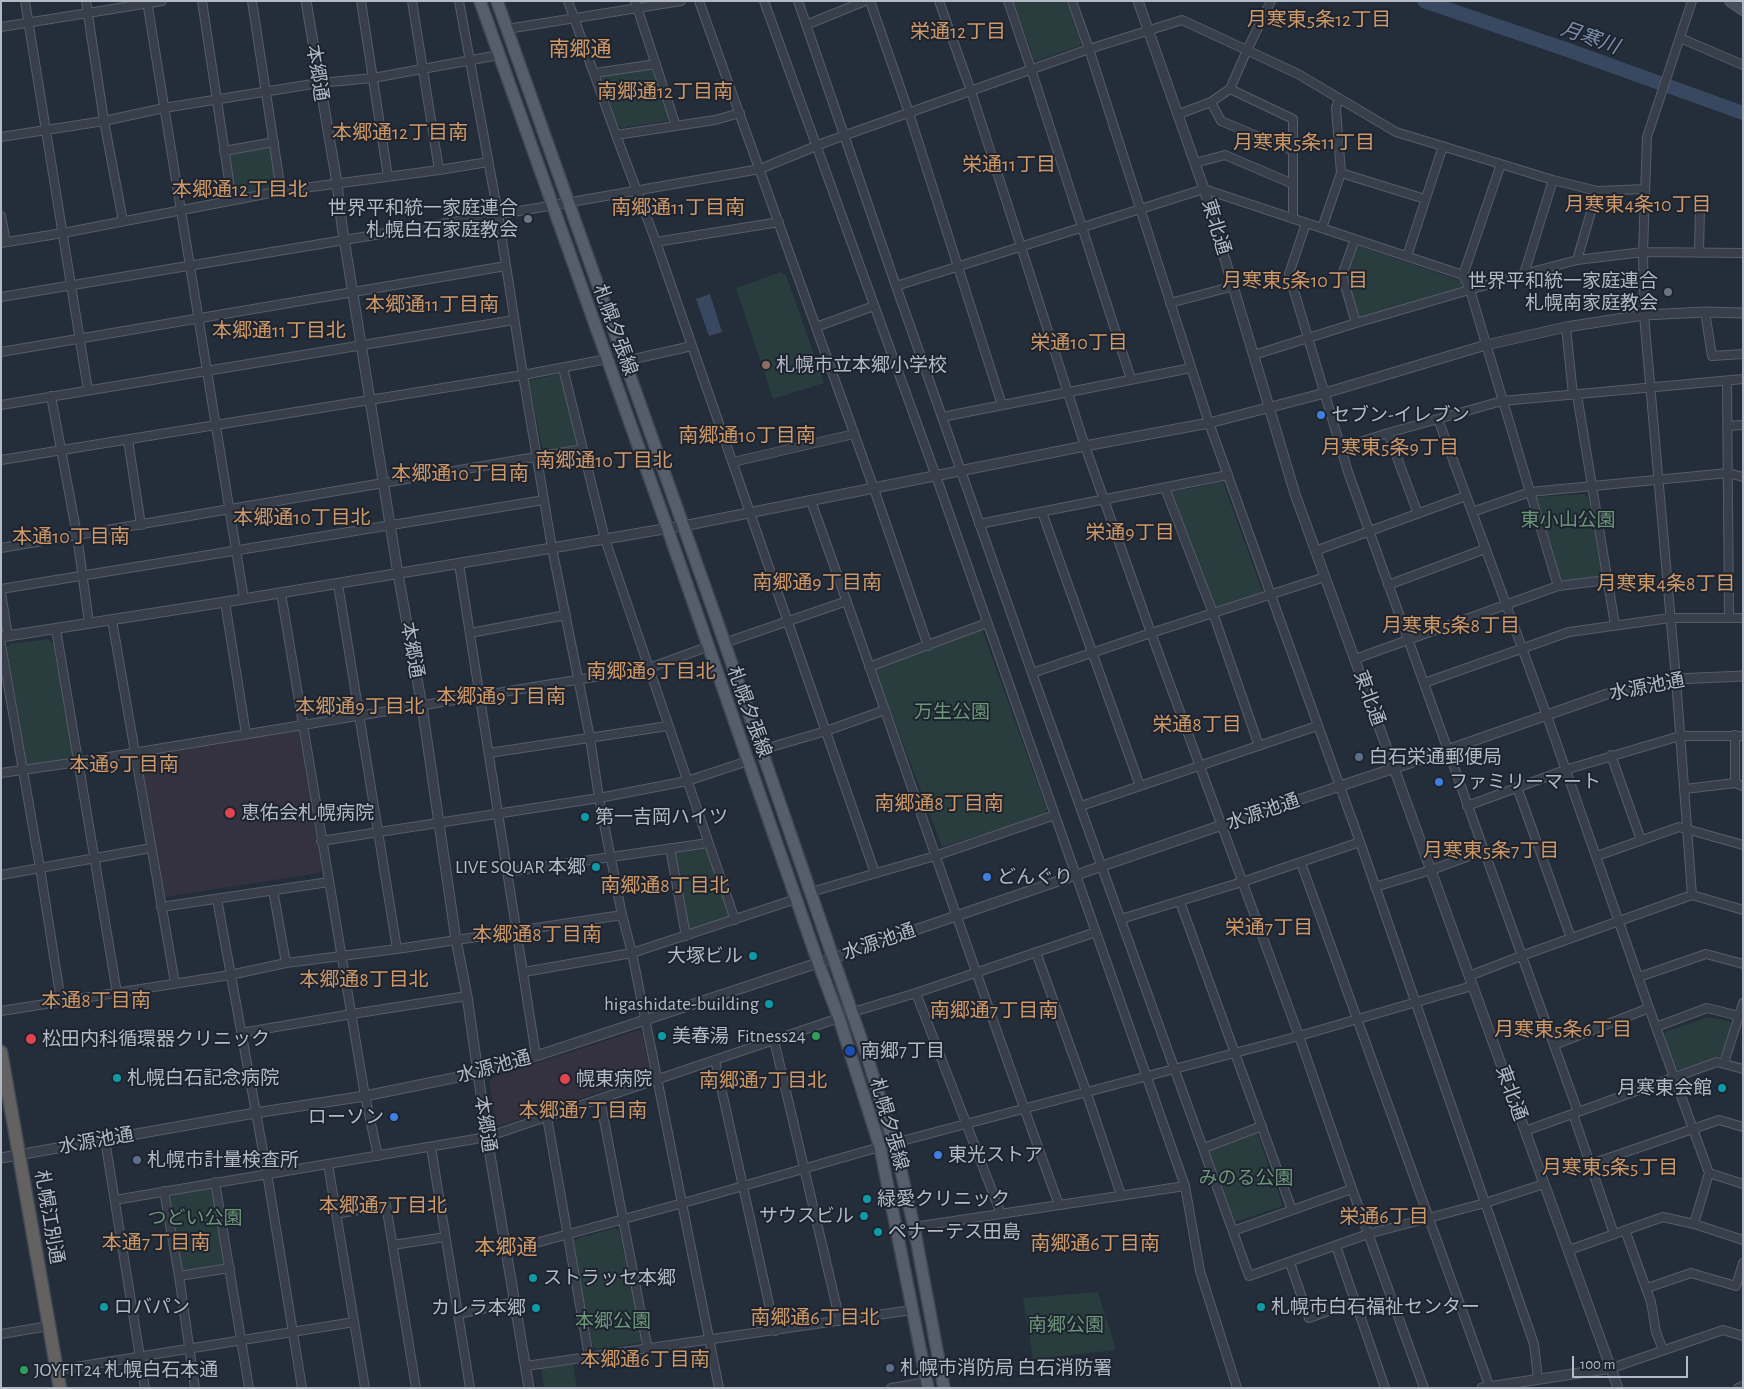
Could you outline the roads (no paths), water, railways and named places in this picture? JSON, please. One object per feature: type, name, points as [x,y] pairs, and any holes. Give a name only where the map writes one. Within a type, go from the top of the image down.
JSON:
[{"type":"highway","name":"札幌江別通","points":[[1,1052],[60,1388]]},
{"type":"main road","name":"札幌夕張線","points":[[480,1],[839,1018],[880,1147],[927,1385]]},
{"type":"main road","name":"札幌夕張線","points":[[497,1],[853,1012],[894,1143],[914,1227],[944,1388]]},
{"type":"main road","points":[[1730,1],[1743,10]]},
{"type":"street","points":[[24,1],[29,22],[88,390]]},
{"type":"street","points":[[86,1],[104,121],[122,221]]},
{"type":"street","points":[[1,27],[162,1]]},
{"type":"street","points":[[202,1],[232,200]]},
{"type":"street","points":[[252,1],[281,191]]},
{"type":"street","name":"本郷通","points":[[306,1],[398,574],[422,706],[456,940],[467,996],[487,1137],[529,1388]]},
{"type":"street","points":[[361,1],[388,177]]},
{"type":"street","points":[[412,1],[439,170]]},
{"type":"street","points":[[458,1],[498,214],[552,548],[590,738],[610,857],[632,953],[719,1388]]},
{"type":"street","points":[[568,1],[656,242],[875,873]]},
{"type":"street","points":[[507,29],[636,5],[681,1]]},
{"type":"street","points":[[699,1],[874,489],[928,646]]},
{"type":"street","points":[[764,1],[874,306],[940,475],[987,623],[1055,815],[1081,874],[1096,932],[1185,1186],[1200,1271],[1237,1388]]},
{"type":"street","points":[[798,1],[960,471],[1249,1276],[1368,1234],[1544,1184]]},
{"type":"street","points":[[806,25],[865,1]]},
{"type":"street","points":[[870,1],[909,113],[1002,405]]},
{"type":"street","points":[[939,1],[971,91],[1084,446],[1299,1036],[1424,1388]]},
{"type":"street","points":[[1008,1],[1132,379]]},
{"type":"street","points":[[1072,1],[1089,48],[1209,424],[1360,842],[1534,1344],[1538,1379]]},
{"type":"street","name":"東北通","points":[[1138,1],[1204,189],[1295,494],[1618,1388]]},
{"type":"street","points":[[1179,114],[1212,102],[1230,89],[1246,50],[1270,1]]},
{"type":"street","points":[[1692,1],[1647,136],[1644,252],[1644,315],[1676,679],[1692,895]]},
{"type":"street","points":[[147,2],[244,599]]},
{"type":"street","points":[[636,5],[676,126]]},
{"type":"street","points":[[1,297],[552,205],[760,168],[826,142],[1089,48],[1182,20],[1298,74],[1396,132],[1553,180],[1597,191],[1645,189]]},
{"type":"street","points":[[1680,38],[1743,66]]},
{"type":"street","points":[[1,137],[104,121],[164,108],[422,70],[499,55]]},
{"type":"street","points":[[594,74],[656,64]]},
{"type":"street","points":[[1230,89],[1293,119],[1293,219]]},
{"type":"street","points":[[1322,228],[1341,173],[1336,108],[1338,99]]},
{"type":"street","points":[[1212,102],[1221,121],[1293,151]]},
{"type":"street","points":[[616,135],[715,120],[740,113]]},
{"type":"street","points":[[224,151],[274,142]]},
{"type":"street","points":[[1407,256],[1443,146]]},
{"type":"street","points":[[1195,163],[1226,155],[1293,184]]},
{"type":"street","points":[[1,216],[4,242],[63,233],[281,191],[488,162]]},
{"type":"street","points":[[1501,164],[1463,275],[1470,290],[1558,586]]},
{"type":"street","points":[[1341,173],[1425,199]]},
{"type":"street","points":[[1524,274],[1553,180]]},
{"type":"street","points":[[896,286],[1204,189],[1463,275]]},
{"type":"street","points":[[1578,260],[1597,191]]},
{"type":"street","points":[[1700,208],[1700,253]]},
{"type":"street","points":[[656,242],[778,222]]},
{"type":"street","points":[[1306,224],[1289,274],[1341,448],[1368,532],[1554,1045],[1614,1234]]},
{"type":"street","points":[[1355,239],[1342,276],[1356,323]]},
{"type":"street","points":[[1254,355],[1356,323],[1578,260],[1644,252],[1743,253]]},
{"type":"street","points":[[1,352],[199,320],[506,266]]},
{"type":"street","points":[[1170,303],[1234,286]]},
{"type":"street","points":[[816,327],[874,306]]},
{"type":"street","points":[[1705,312],[1712,356],[1743,354]]},
{"type":"street","points":[[544,500],[391,524],[1,591],[4,636],[338,584],[605,539],[874,489],[1084,446],[1209,424],[1325,393],[1486,345],[1566,327],[1644,315],[1705,312],[1743,313]]},
{"type":"street","points":[[1,405],[514,320]]},
{"type":"street","points":[[1566,327],[1575,395],[1615,625]]},
{"type":"street","points":[[625,361],[692,346]]},
{"type":"street","points":[[1,460],[523,375],[607,359]]},
{"type":"street","points":[[563,368],[605,539],[735,920]]},
{"type":"street","points":[[942,417],[1191,368]]},
{"type":"street","points":[[1341,448],[1502,401],[1743,379]]},
{"type":"street","points":[[1727,381],[1729,618]]},
{"type":"street","points":[[51,396],[77,535],[89,623]]},
{"type":"street","points":[[1438,419],[1547,716],[1709,1173],[1694,1224]]},
{"type":"street","points":[[1727,426],[1743,425]]},
{"type":"street","points":[[1388,433],[1418,514]]},
{"type":"street","points":[[733,462],[854,434]]},
{"type":"street","points":[[128,440],[141,525]]},
{"type":"street","points":[[1,548],[583,449]]},
{"type":"street","points":[[1472,512],[1530,492],[1728,473],[1743,477]]},
{"type":"street","points":[[980,524],[1228,475]]},
{"type":"street","points":[[1165,488],[1259,746]]},
{"type":"street","points":[[1315,551],[1466,496]]},
{"type":"street","points":[[811,500],[975,973],[1059,1205]]},
{"type":"street","points":[[1042,512],[1140,786]]},
{"type":"street","points":[[1388,585],[1485,549]]},
{"type":"street","points":[[459,564],[536,1056]]},
{"type":"street","points":[[1032,673],[1325,577]]},
{"type":"street","points":[[1356,659],[1558,586],[1607,580]]},
{"type":"street","points":[[338,584],[397,949]]},
{"type":"street","points":[[280,593],[365,1096],[378,1156]]},
{"type":"street","points":[[724,643],[847,600]]},
{"type":"street","points":[[225,602],[246,734]]},
{"type":"street","points":[[470,633],[566,615]]},
{"type":"street","points":[[1424,683],[1569,632],[1670,618],[1743,618]]},
{"type":"street","points":[[112,620],[175,984]]},
{"type":"street","points":[[869,667],[987,623]]},
{"type":"street","points":[[56,629],[117,992]]},
{"type":"street","points":[[1,644],[61,1001]]},
{"type":"street","points":[[1,773],[135,753],[649,668],[707,647]]},
{"type":"street","name":"水源池通","points":[[1,1158],[256,1113],[365,1096],[478,1073],[536,1056],[833,958],[1221,825],[1448,750],[1607,694],[1676,679],[1743,676]]},
{"type":"street","points":[[761,750],[826,731],[885,710]]},
{"type":"street","points":[[489,753],[668,726]]},
{"type":"street","points":[[1081,806],[1317,726]]},
{"type":"street","points":[[1467,806],[1565,770],[1680,736],[1739,736],[1739,784],[1685,788]]},
{"type":"street","points":[[1611,756],[1640,840]]},
{"type":"street","points":[[321,841],[599,798],[687,781],[748,761]]},
{"type":"street","points":[[1517,787],[1572,938]]},
{"type":"street","points":[[811,892],[935,856],[1055,815]]},
{"type":"street","points":[[1597,856],[1680,827],[1743,845]]},
{"type":"street","points":[[1121,919],[1180,902],[1360,842]]},
{"type":"street","points":[[507,872],[708,843]]},
{"type":"street","points":[[1,875],[151,848]]},
{"type":"street","points":[[670,848],[686,936]]},
{"type":"street","points":[[1375,887],[1431,870],[1483,850]]},
{"type":"street","points":[[1301,863],[1429,1217],[1487,1387],[1612,1368],[1723,1330],[1743,1336]]},
{"type":"street","points":[[161,907],[328,882]]},
{"type":"street","points":[[273,890],[286,963]]},
{"type":"street","points":[[1469,976],[1692,895],[1743,910]]},
{"type":"street","points":[[216,899],[267,1173],[302,1388]]},
{"type":"street","points":[[524,972],[632,953],[796,899]]},
{"type":"street","points":[[1180,902],[1292,1210]]},
{"type":"street","points":[[1,1011],[230,975],[286,963],[397,949],[622,915]]},
{"type":"street","points":[[853,1012],[916,993],[1096,932]]},
{"type":"street","points":[[1036,952],[1121,1195]]},
{"type":"street","points":[[1639,977],[1706,954],[1743,964]]},
{"type":"street","points":[[506,1251],[894,1143],[1358,1020],[1472,986]]},
{"type":"street","points":[[916,993],[1000,1214]]},
{"type":"street","points":[[241,1033],[467,996]]},
{"type":"street","points":[[1724,1063],[1741,1017],[1743,1003]]},
{"type":"street","points":[[1554,1045],[1649,1008]]},
{"type":"street","points":[[1656,1027],[1707,1008],[1741,1017]]},
{"type":"street","points":[[115,1200],[487,1137],[839,1018]]},
{"type":"street","points":[[774,1040],[840,1321]]},
{"type":"street","points":[[714,1060],[775,1331]]},
{"type":"street","points":[[1525,1130],[1717,1062],[1743,1069]]},
{"type":"street","points":[[600,1098],[648,1350]]},
{"type":"street","points":[[546,1117],[589,1357]]},
{"type":"street","points":[[1591,1164],[1719,1120],[1743,1127]]},
{"type":"street","points":[[1204,1148],[1262,1126]]},
{"type":"street","points":[[105,1140],[145,1388]]},
{"type":"street","points":[[431,1147],[470,1388]]},
{"type":"street","points":[[328,1164],[365,1388]]},
{"type":"street","points":[[1709,1173],[1743,1184]]},
{"type":"street","points":[[215,1182],[250,1388]]},
{"type":"street","points":[[914,1227],[1185,1186]]},
{"type":"street","points":[[1233,1231],[1352,1189]]},
{"type":"street","points":[[164,1191],[196,1388]]},
{"type":"street","points":[[336,1214],[386,1205],[416,1388]]},
{"type":"street","points":[[1568,1250],[1663,1217],[1694,1224],[1743,1240]]},
{"type":"street","points":[[1625,1230],[1647,1288],[1656,1332],[1663,1350]]},
{"type":"street","points":[[393,1245],[445,1237]]},
{"type":"street","points":[[1336,1246],[1385,1388]]},
{"type":"street","points":[[1290,1263],[1309,1318],[1355,1302]]},
{"type":"street","points":[[1647,1288],[1691,1273],[1736,1286],[1743,1263]]},
{"type":"street","points":[[179,1276],[230,1268]]},
{"type":"street","points":[[458,1314],[515,1302]]},
{"type":"street","points":[[526,1366],[648,1350],[912,1310]]},
{"type":"street","points":[[57,1370],[354,1322]]},
{"type":"street","points":[[1,1334],[49,1326]]},
{"type":"street","points":[[891,1388],[927,1385]]},
{"type":"street","points":[[1738,1388],[1743,1386]]},
{"type":"water","points":[[710,294],[722,332],[709,336],[696,299]]},
{"type":"waterway","name":"月寒川","points":[[1424,1],[1743,113]]},
{"type":"place","name":"世界平和統一家庭連合 札幌白石家庭教会","points":[[528,219]]},
{"type":"place","name":"世界平和統一家庭連合 札幌南家庭教会","points":[[1668,292]]},
{"type":"place","name":"札幌市立本郷小学校","points":[[766,365]]},
{"type":"place","name":"セブン-イレブン","points":[[1321,415]]},
{"type":"place","name":"白石栄通郵便局","points":[[1359,757]]},
{"type":"place","name":"ファミリーマート","points":[[1439,782]]},
{"type":"place","name":"恵佑会札幌病院","points":[[230,813]]},
{"type":"place","name":"第一吉岡ハイツ","points":[[585,817]]},
{"type":"place","name":"LIVE SQUAR 本郷","points":[[596,867]]},
{"type":"place","name":"どんぐり","points":[[987,877]]},
{"type":"place","name":"大塚ビル","points":[[753,956]]},
{"type":"place","name":"higashidate-building","points":[[769,1004]]},
{"type":"place","name":"美春湯","points":[[662,1036]]},
{"type":"place","name":"Fitness24","points":[[816,1036]]},
{"type":"place","name":"松田内科循環器クリニック","points":[[31,1039]]},
{"type":"place","name":"南郷7丁目","points":[[850,1051]]},
{"type":"place","name":"札幌白石記念病院","points":[[117,1078]]},
{"type":"place","name":"幌東病院","points":[[565,1079]]},
{"type":"place","name":"月寒東会館","points":[[1722,1088]]},
{"type":"place","name":"ローソン","points":[[394,1117]]},
{"type":"place","name":"東光ストア","points":[[938,1155]]},
{"type":"place","name":"札幌市計量検査所","points":[[137,1160]]},
{"type":"place","name":"緑愛クリニック","points":[[867,1199]]},
{"type":"place","name":"サウスビル","points":[[864,1216]]},
{"type":"place","name":"ペナーテス田島","points":[[878,1232]]},
{"type":"place","name":"ストラッセ本郷","points":[[533,1278]]},
{"type":"place","name":"ロバパン","points":[[104,1307]]},
{"type":"place","name":"札幌市白石福祉センター","points":[[1261,1307]]},
{"type":"place","name":"カレラ本郷","points":[[536,1308]]},
{"type":"place","name":"札幌市消防局 白石消防署","points":[[890,1368]]},
{"type":"place","name":"JOYFIT24 札幌白石本通","points":[[24,1370]]},
{"type":"district","name":"月寒東5条12丁目","points":[[1319,20]]},
{"type":"district","name":"栄通12丁目","points":[[958,32]]},
{"type":"district","name":"南郷通","points":[[580,50]]},
{"type":"district","name":"南郷通12丁目南","points":[[665,92]]},
{"type":"district","name":"本郷通12丁目南","points":[[400,133]]},
{"type":"district","name":"月寒東5条11丁目","points":[[1304,143]]},
{"type":"district","name":"栄通11丁目","points":[[1009,165]]},
{"type":"district","name":"本郷通12丁目北","points":[[240,190]]},
{"type":"district","name":"月寒東4条10丁目","points":[[1638,205]]},
{"type":"district","name":"南郷通11丁目南","points":[[678,208]]},
{"type":"district","name":"月寒東5条10丁目","points":[[1295,281]]},
{"type":"district","name":"本郷通11丁目南","points":[[432,305]]},
{"type":"district","name":"本郷通11丁目北","points":[[279,331]]},
{"type":"district","name":"栄通10丁目","points":[[1079,343]]},
{"type":"district","name":"南郷通10丁目南","points":[[747,436]]},
{"type":"district","name":"月寒東5条9丁目","points":[[1390,448]]},
{"type":"district","name":"南郷通10丁目北","points":[[604,461]]},
{"type":"district","name":"本郷通10丁目南","points":[[460,474]]},
{"type":"district","name":"本郷通10丁目北","points":[[302,518]]},
{"type":"district","name":"栄通9丁目","points":[[1130,533]]},
{"type":"district","name":"本通10丁目南","points":[[71,537]]},
{"type":"district","name":"南郷通9丁目南","points":[[817,583]]},
{"type":"district","name":"月寒東4条8丁目","points":[[1666,584]]},
{"type":"district","name":"月寒東5条8丁目","points":[[1451,626]]},
{"type":"district","name":"南郷通9丁目北","points":[[651,672]]},
{"type":"district","name":"本郷通9丁目南","points":[[501,697]]},
{"type":"district","name":"本郷通9丁目北","points":[[360,707]]},
{"type":"district","name":"栄通8丁目","points":[[1197,725]]},
{"type":"district","name":"本通9丁目南","points":[[124,765]]},
{"type":"district","name":"南郷通8丁目南","points":[[939,804]]},
{"type":"district","name":"月寒東5条7丁目","points":[[1491,851]]},
{"type":"district","name":"南郷通8丁目北","points":[[665,886]]},
{"type":"district","name":"栄通7丁目","points":[[1269,928]]},
{"type":"district","name":"本郷通8丁目南","points":[[537,935]]},
{"type":"district","name":"本郷通8丁目北","points":[[364,980]]},
{"type":"district","name":"本通8丁目南","points":[[96,1001]]},
{"type":"district","name":"南郷通7丁目南","points":[[994,1011]]},
{"type":"district","name":"月寒東5条6丁目","points":[[1563,1030]]},
{"type":"district","name":"南郷通7丁目北","points":[[763,1081]]},
{"type":"district","name":"本郷通7丁目南","points":[[583,1111]]},
{"type":"district","name":"月寒東5条5丁目","points":[[1610,1168]]},
{"type":"district","name":"本郷通7丁目北","points":[[383,1206]]},
{"type":"district","name":"栄通6丁目","points":[[1384,1217]]},
{"type":"district","name":"本通7丁目南","points":[[156,1243]]},
{"type":"district","name":"南郷通6丁目南","points":[[1095,1244]]},
{"type":"district","name":"本郷通","points":[[506,1248]]},
{"type":"district","name":"南郷通6丁目北","points":[[815,1318]]},
{"type":"district","name":"本郷通6丁目南","points":[[645,1360]]},
{"type":"park label","name":"東小山公園","points":[[1568,520]]},
{"type":"park label","name":"万生公園","points":[[952,712]]},
{"type":"park label","name":"みのる公園","points":[[1246,1178]]},
{"type":"park label","name":"つどい公園","points":[[195,1218]]},
{"type":"park label","name":"本郷公園","points":[[613,1321]]},
{"type":"park label","name":"南郷公園","points":[[1066,1325]]}]
